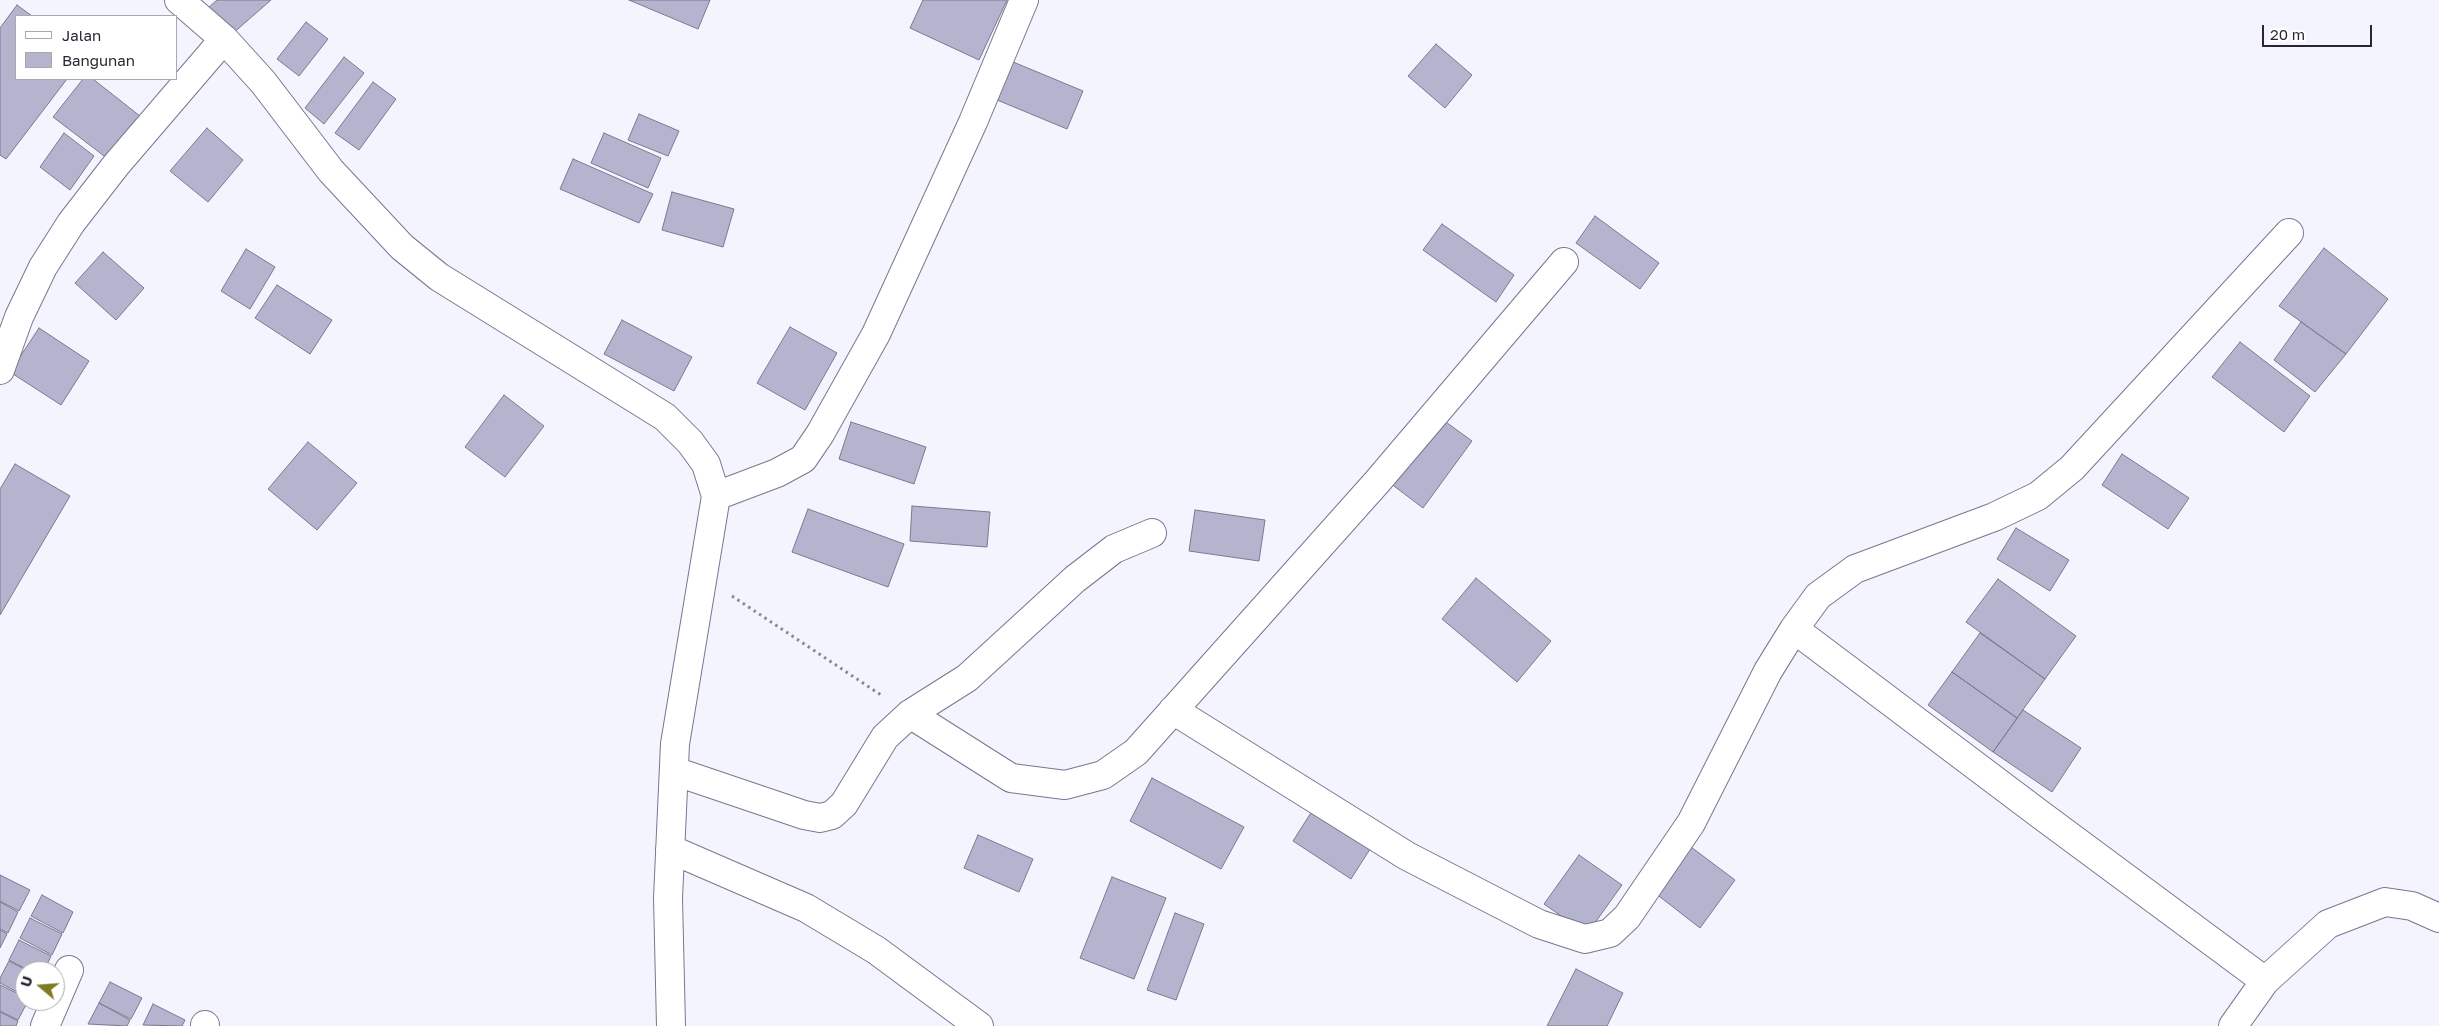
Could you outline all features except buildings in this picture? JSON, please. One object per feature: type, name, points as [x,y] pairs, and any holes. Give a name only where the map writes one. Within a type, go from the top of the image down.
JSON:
[{"type":"street","points":[[179,0],[224,39],[263,82],[331,171],[402,248],[439,278],[665,417],[690,442],[706,464],[716,496],[675,744],[668,898],[671,1026]]},
{"type":"street","points":[[716,496],[777,474],[802,459],[820,434],[876,334],[973,122],[1024,0]]},
{"type":"street","points":[[0,370],[19,317],[35,284],[71,223],[116,165],[224,39]]},
{"type":"street","points":[[1173,710],[1407,856],[1539,924],[1585,939],[1610,933],[1627,917],[1685,831],[1768,671],[1794,628],[1818,596],[1855,569],[1994,517],[2038,496],[2072,468],[2289,232]]},
{"type":"street","points":[[910,714],[1011,778],[1065,785],[1103,774],[1136,752],[1377,482],[1564,262]]},
{"type":"street","points":[[674,771],[804,815],[820,818],[832,816],[844,804],[885,737],[910,714],[967,678],[1075,579],[1114,549],[1152,533]]},
{"type":"street","points":[[1794,628],[2041,815],[2266,981]]},
{"type":"street","points":[[670,849],[806,908],[876,950],[979,1026]]},
{"type":"street","points":[[2233,1026],[2266,981],[2328,924],[2386,902],[2412,906],[2439,918]]},
{"type":"street","points":[[45,1026],[69,970]]},
{"type":"path","points":[[703,576],[910,714]]}]
